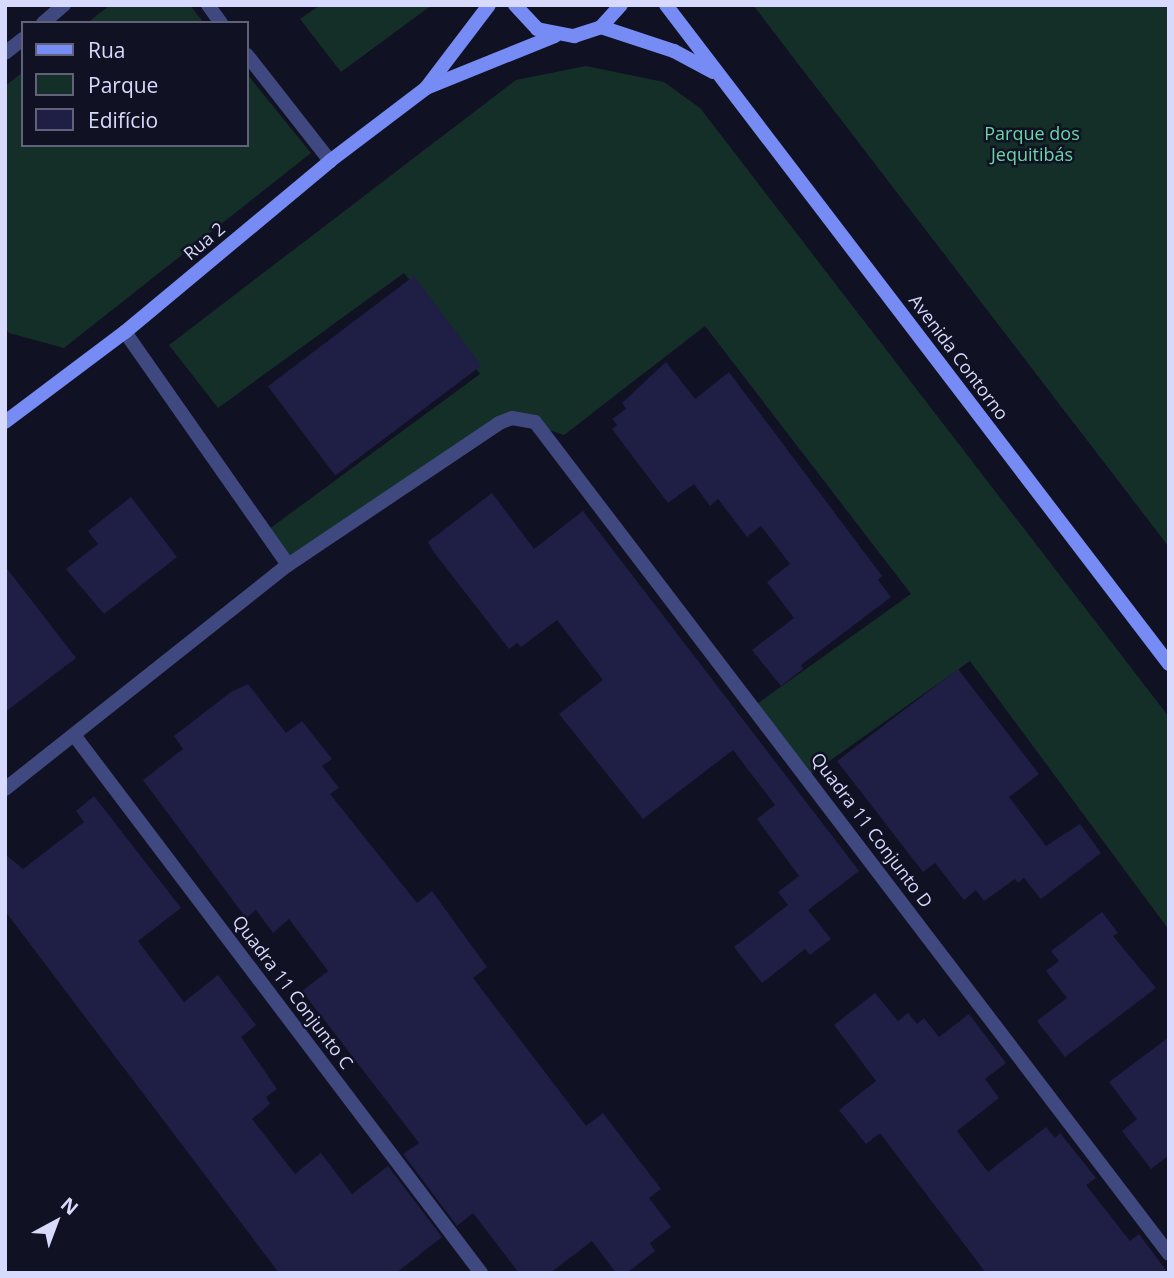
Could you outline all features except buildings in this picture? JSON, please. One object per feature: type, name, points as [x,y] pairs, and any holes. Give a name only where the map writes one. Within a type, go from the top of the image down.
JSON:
[{"type":"main road","name":"Rua 2","points":[[426,88],[489,5]]},
{"type":"main road","points":[[515,5],[537,29],[555,36]]},
{"type":"main road","points":[[621,5],[601,27],[674,51],[718,74]]},
{"type":"main road","name":"Avenida Contorno","points":[[666,5],[1169,664]]},
{"type":"main road","name":"Rua 2","points":[[5,422],[125,332],[330,161],[426,88],[555,36],[574,36],[601,27]]},
{"type":"street","points":[[45,21],[65,5]]},
{"type":"street","points":[[208,5],[220,21]]},
{"type":"street","points":[[5,53],[21,41]]},
{"type":"street","points":[[248,56],[330,161]]},
{"type":"street","points":[[5,789],[288,565],[125,332]]},
{"type":"street","name":"Quadra 11 Conjunto D","points":[[288,565],[499,423],[524,418],[544,430],[1169,1254]]},
{"type":"street","name":"Quadra 11 Conjunto C","points":[[74,735],[481,1273]]},
{"type":"green space","points":[[110,5],[190,5],[202,21],[90,21]]},
{"type":"green space","points":[[320,5],[432,5],[341,72],[300,19]]},
{"type":"green space","name":"Parque dos Jequitibás","points":[[753,5],[1169,5],[1169,547]]},
{"type":"green space","points":[[586,66],[664,82],[700,108],[1169,717],[1169,930],[970,661],[807,777],[754,706],[911,594],[705,326],[564,435],[512,418],[288,565],[265,532],[480,374],[404,273],[218,408],[169,345],[516,80]]},
{"type":"green space","points":[[21,74],[21,147],[248,147],[248,75],[311,153],[64,348],[9,333],[5,328],[5,86]]}]
